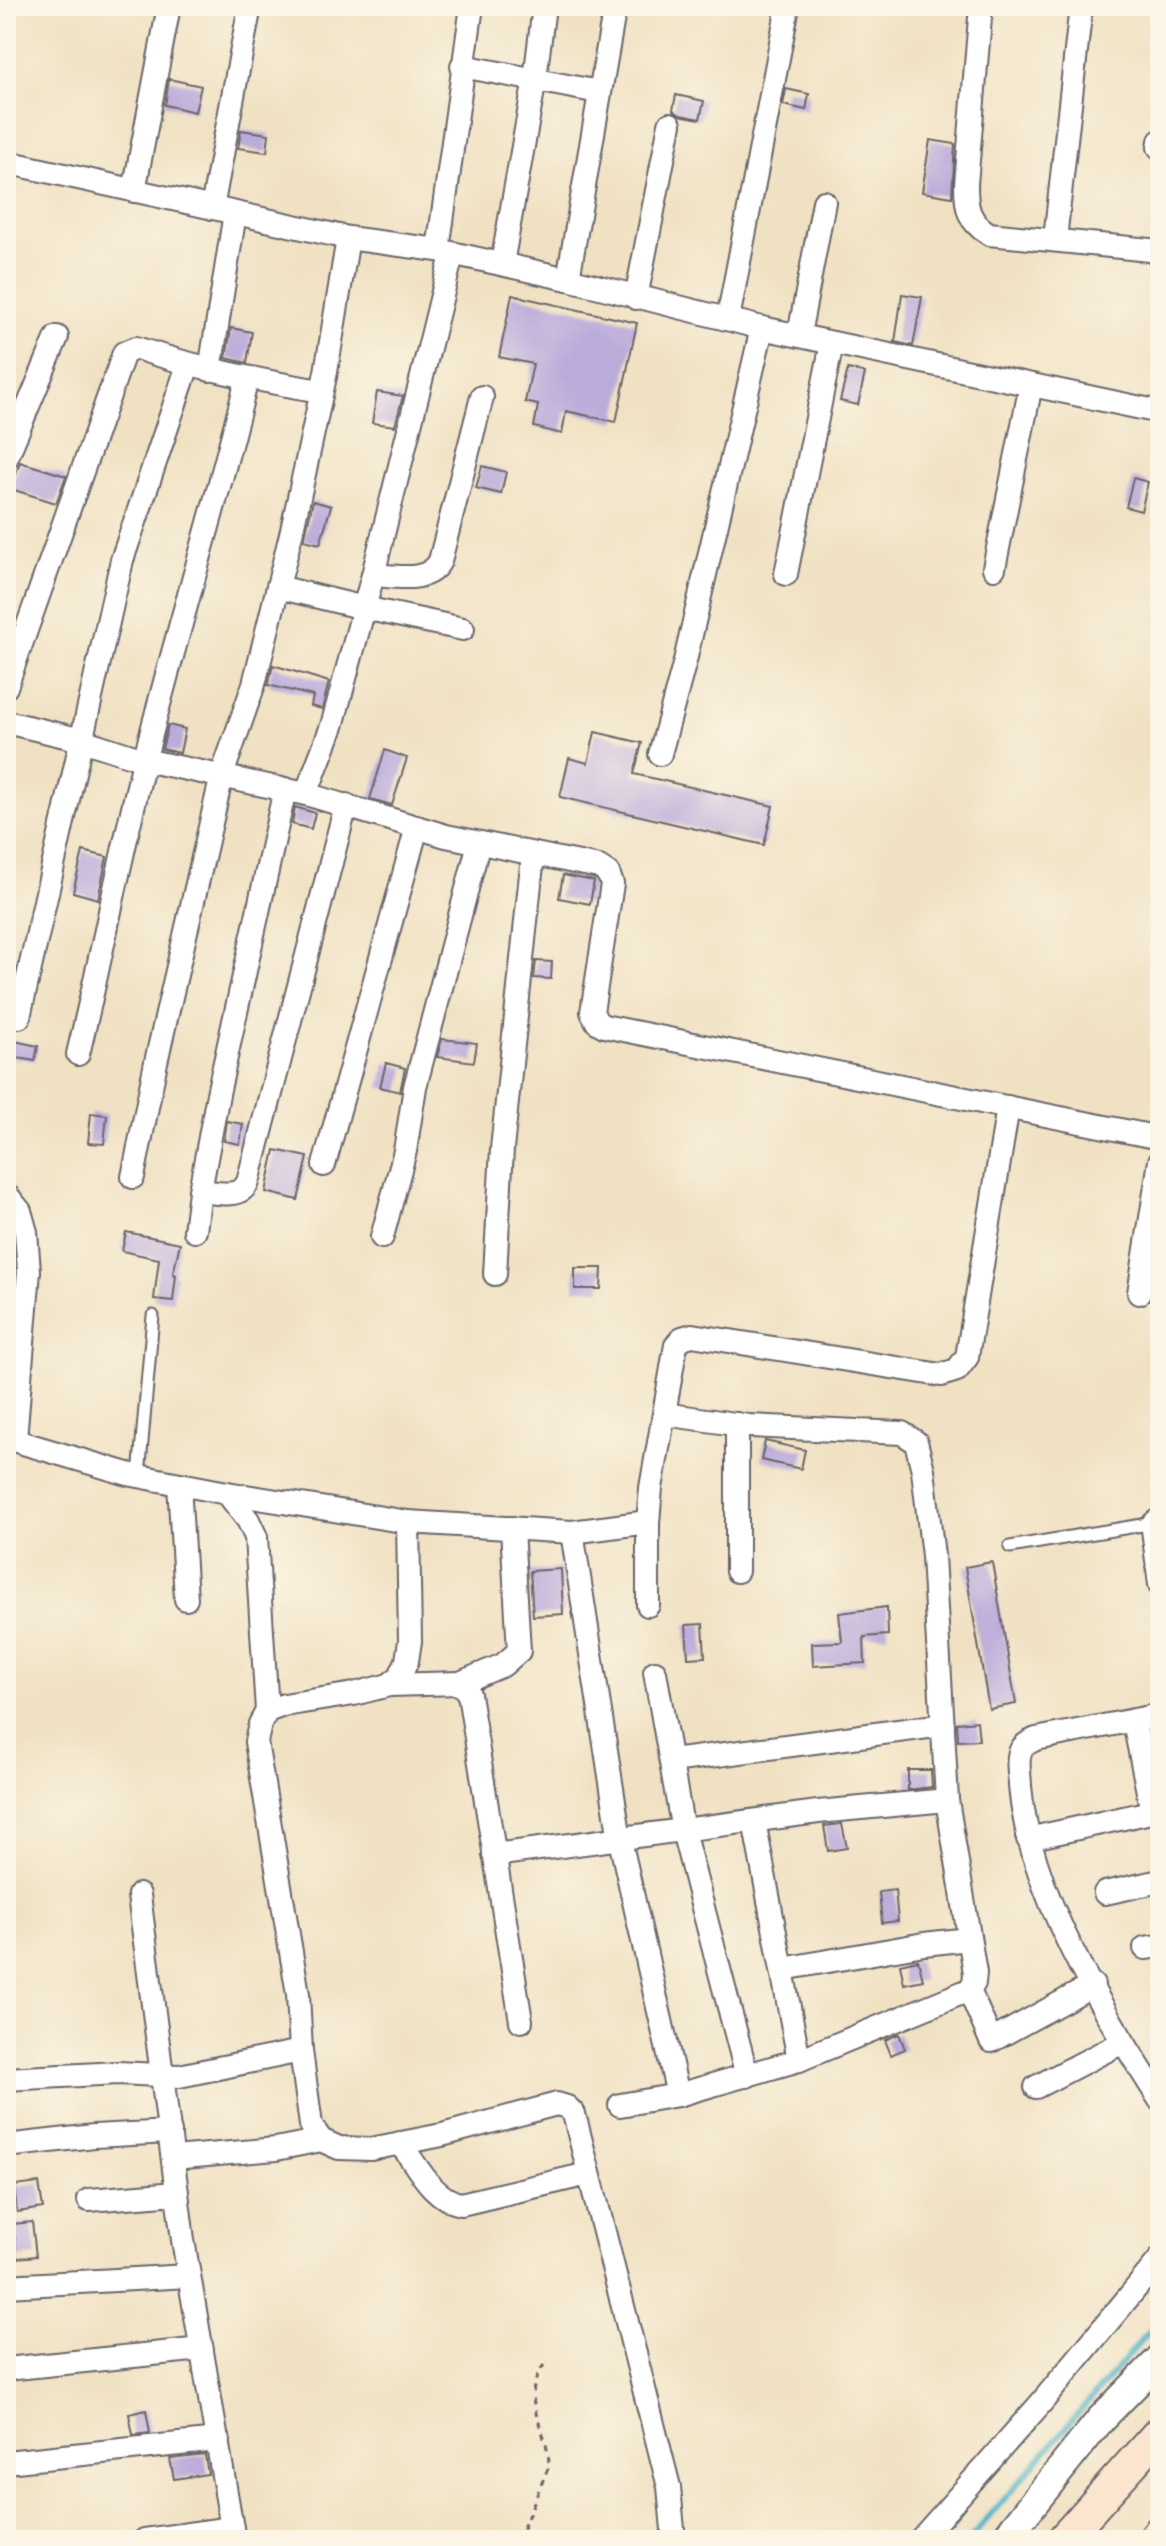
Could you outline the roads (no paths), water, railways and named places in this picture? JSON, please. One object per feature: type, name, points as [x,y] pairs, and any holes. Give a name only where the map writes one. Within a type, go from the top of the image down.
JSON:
[{"type":"main road","points":[[1063,2540],[1160,2432]]},
{"type":"main road","points":[[1154,2540],[1160,2532]]},
{"type":"street","points":[[134,191],[169,6]]},
{"type":"street","points":[[212,208],[250,6]]},
{"type":"street","points":[[195,1231],[200,1191],[296,791],[332,726],[373,575],[445,252],[462,66],[472,6]]},
{"type":"street","points":[[502,264],[535,79],[544,6]]},
{"type":"street","points":[[568,279],[615,6]]},
{"type":"street","points":[[728,319],[788,6]]},
{"type":"street","points":[[981,6],[976,40],[966,207],[974,225],[989,234],[1160,251]]},
{"type":"street","points":[[1055,239],[1081,6]]},
{"type":"street","points":[[462,66],[599,92]]},
{"type":"street","points":[[636,298],[670,124]]},
{"type":"street","points":[[1159,147],[1160,141]]},
{"type":"street","points":[[6,162],[348,238],[502,264],[762,328],[1160,412]]},
{"type":"street","points":[[799,335],[824,202]]},
{"type":"street","points":[[19,1017],[122,560],[199,368],[235,213]]},
{"type":"street","points":[[133,1177],[156,1062],[222,775],[254,684],[278,587],[326,372],[348,238]]},
{"type":"street","points":[[660,754],[685,661],[762,328]]},
{"type":"street","points":[[6,459],[57,337]]},
{"type":"street","points":[[786,574],[832,343]]},
{"type":"street","points":[[6,687],[121,358],[127,350],[136,348],[199,368],[320,391]]},
{"type":"street","points":[[78,1054],[144,760],[220,489],[247,379]]},
{"type":"street","points":[[994,568],[1031,385]]},
{"type":"street","points":[[373,575],[426,576],[435,570],[440,561],[482,397]]},
{"type":"street","points":[[278,587],[463,629]]},
{"type":"street","points":[[6,722],[82,740],[144,760],[296,791],[479,843],[599,867],[608,873],[612,884],[592,1012],[597,1022],[604,1026],[1160,1138]]},
{"type":"street","points":[[200,1191],[238,1193],[246,1188],[346,805]]},
{"type":"street","points":[[324,1165],[417,827]]},
{"type":"street","points":[[382,1237],[402,1163],[415,1087],[479,843]]},
{"type":"street","points":[[495,1274],[502,1149],[533,855]]},
{"type":"street","points":[[648,1605],[651,1488],[676,1345],[682,1338],[692,1335],[941,1375],[957,1370],[967,1357],[1008,1107]]},
{"type":"street","points":[[1139,1293],[1160,1161]]},
{"type":"street","points":[[6,1194],[20,1211],[26,1232],[29,1271],[10,1439],[139,1476],[408,1522],[572,1532],[648,1522]]},
{"type":"street","points":[[620,2105],[678,2095],[799,2060],[969,1990],[975,1973],[947,1800],[933,1556],[923,1470],[916,1442],[902,1433],[737,1424],[664,1414]]},
{"type":"street","points":[[737,1424],[737,1571]]},
{"type":"street","points":[[179,1484],[186,1599]]},
{"type":"street","points":[[227,1493],[248,1520],[256,1537],[267,1711],[256,1742],[298,1994],[301,2051],[311,2125],[321,2140],[339,2148],[371,2149],[442,2135],[557,2104],[567,2107],[574,2114],[669,2487],[674,2540]]},
{"type":"street","points":[[1157,1521],[1153,1529],[1160,1584]]},
{"type":"street","points":[[389,1685],[404,1669],[410,1641],[408,1522]]},
{"type":"street","points":[[267,1711],[389,1685],[460,1683],[503,1665],[519,1651],[512,1528]]},
{"type":"street","points":[[572,1532],[620,1840],[678,2095]]},
{"type":"street","points":[[655,1672],[683,1831],[747,2076]]},
{"type":"street","points":[[460,1683],[471,1701],[521,2021]]},
{"type":"street","points":[[1160,1715],[1036,1739],[1023,1746],[1019,1755],[1028,1839],[1067,1938],[1123,2042],[1160,2100]]},
{"type":"street","points":[[1028,1839],[1156,1811],[1134,1722]]},
{"type":"street","points":[[672,1761],[943,1725]]},
{"type":"street","points":[[494,1855],[754,1821],[947,1800]]},
{"type":"street","points":[[754,1821],[799,2060]]},
{"type":"street","points":[[1105,1893],[1160,1881]]},
{"type":"street","points":[[139,1895],[189,2276],[233,2534],[145,2540]]},
{"type":"street","points":[[783,1969],[969,1939]]},
{"type":"street","points":[[969,1990],[991,2041],[1093,1985]]},
{"type":"street","points":[[1036,2087],[1123,2042]]},
{"type":"street","points":[[6,2079],[118,2073],[179,2076],[301,2051]]},
{"type":"street","points":[[6,2146],[94,2136],[170,2132]]},
{"type":"street","points":[[173,2158],[276,2149],[321,2140]]},
{"type":"street","points":[[400,2143],[439,2195],[449,2202],[461,2204],[588,2174]]},
{"type":"street","points":[[89,2200],[177,2193]]},
{"type":"street","points":[[920,2540],[1041,2403],[1160,2259]]},
{"type":"street","points":[[6,2286],[189,2276]]},
{"type":"street","points":[[6,2369],[202,2349]]},
{"type":"street","points":[[1004,2540],[1101,2419],[1160,2359]]},
{"type":"street","points":[[6,2462],[218,2440]]},
{"type":"lane","points":[[139,1476],[153,1316]]},
{"type":"lane","points":[[1010,1547],[1157,1521]]},
{"type":"waterway","points":[[969,2540],[1160,2319]]}]
